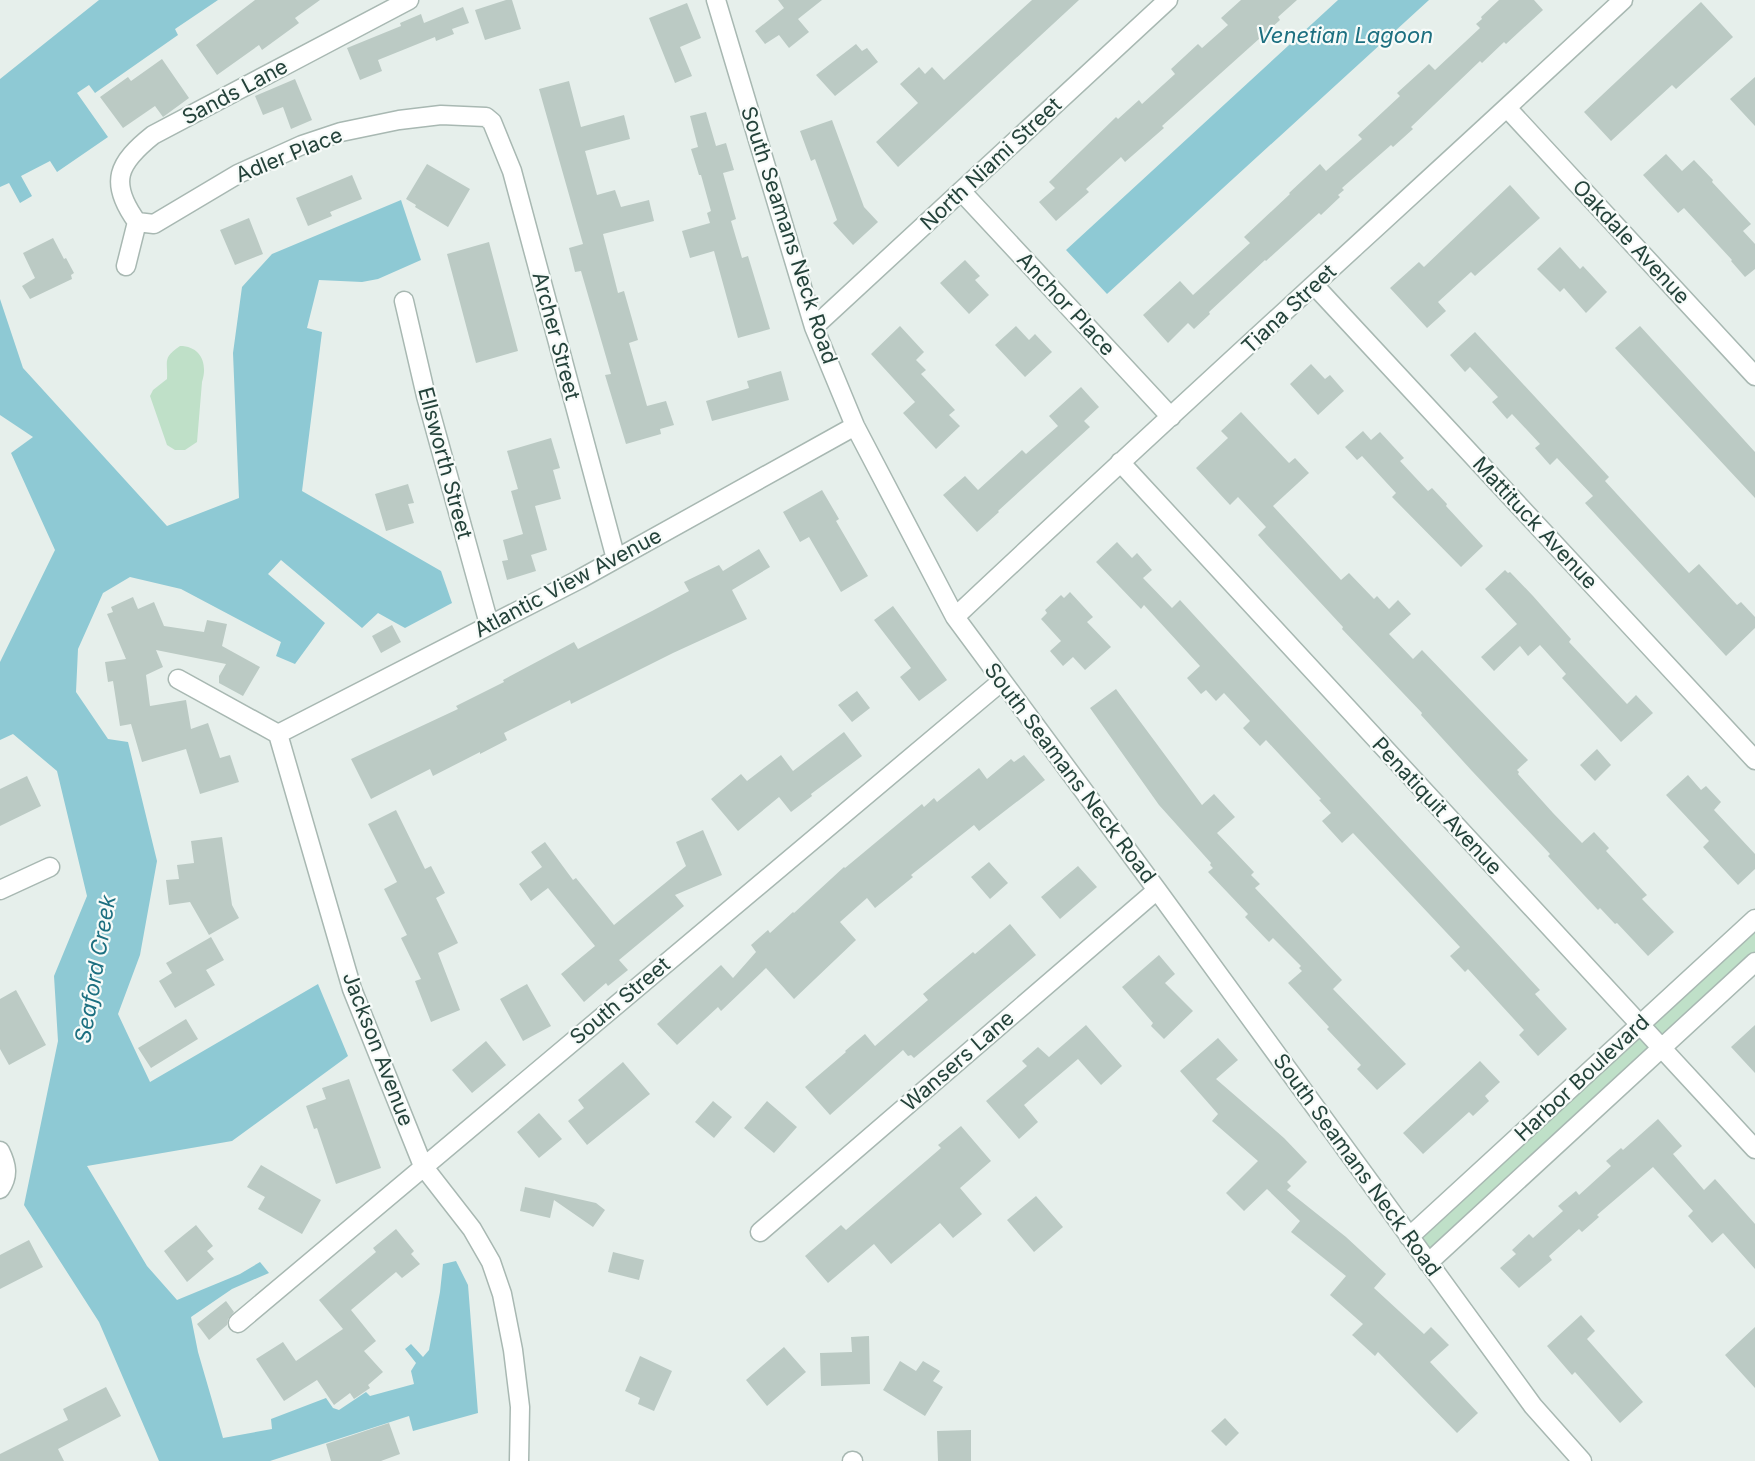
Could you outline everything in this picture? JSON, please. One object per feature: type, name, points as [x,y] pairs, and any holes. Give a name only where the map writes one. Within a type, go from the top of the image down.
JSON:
[{"type":"street","name":"Sands Lane","points":[[137,222],[121,194],[120,176],[123,165],[133,151],[153,135],[410,0]]},
{"type":"street","name":"South Seamans Neck Road","points":[[716,0],[814,327],[855,426],[955,618],[1157,890],[1533,1407],[1582,1461]]},
{"type":"street","name":"North Niami Street","points":[[814,327],[1168,0]]},
{"type":"street","name":"Tiana Street","points":[[955,618],[1120,462],[1623,0]]},
{"type":"street","name":"Oakdale Avenue","points":[[1507,108],[1755,376]]},
{"type":"street","name":"Adler Place","points":[[137,222],[154,224],[238,174],[302,145],[340,132],[399,120],[441,115],[486,117]]},
{"type":"street","name":"Archer Street","points":[[486,117],[492,122],[512,171],[616,560]]},
{"type":"street","name":"Anchor Place","points":[[961,191],[1171,417]]},
{"type":"street","points":[[126,266],[137,222]]},
{"type":"street","name":"Mattituck Avenue","points":[[1314,286],[1755,760]]},
{"type":"street","name":"Ellsworth Street","points":[[404,301],[426,396],[489,624]]},
{"type":"street","name":"Atlantic View Avenue","points":[[278,734],[616,560],[855,426]]},
{"type":"street","name":"Penatiquit Avenue","points":[[1120,462],[1755,1149]]},
{"type":"street","points":[[178,679],[278,734]]},
{"type":"street","name":"South Street","points":[[238,1323],[1002,681]]},
{"type":"street","name":"Jackson Avenue","points":[[278,734],[352,989],[423,1166],[472,1229],[491,1262],[501,1294],[513,1350],[520,1407],[519,1461]]},
{"type":"street","points":[[0,891],[50,867]]},
{"type":"street","name":"Wansers Lane","points":[[760,1232],[1157,890]]},
{"type":"street","name":"Harbor Boulevard","points":[[1409,1237],[1755,919]]},
{"type":"street","name":"Harbor Boulevard","points":[[1428,1263],[1755,962]]},
{"type":"street","points":[[0,1151],[7,1171],[3,1185]]},
{"type":"green space","points":[[180,346],[193,349],[198,353],[203,363],[204,375],[197,442],[185,450],[175,450],[167,445],[150,396],[153,390],[167,379],[168,357]]},
{"type":"green space","points":[[1755,925],[1755,957],[1663,1042],[1647,1025]]},
{"type":"green space","points":[[1638,1032],[1654,1050],[1430,1255],[1416,1238]]},
{"type":"water","points":[[99,0],[218,0],[175,29],[178,35],[95,93],[89,85],[77,93],[108,137],[57,172],[50,161],[21,176],[32,196],[20,203],[9,183],[0,187],[0,79]]},
{"type":"water","name":"Venetian Lagoon","points":[[1338,0],[1429,0],[1107,294],[1066,250]]},
{"type":"water","name":"Seaford Creek","points":[[401,200],[421,260],[378,279],[362,282],[319,280],[307,328],[322,332],[302,491],[441,571],[452,603],[405,628],[378,613],[362,628],[281,560],[268,574],[325,623],[295,664],[276,656],[281,642],[181,589],[130,577],[103,593],[78,649],[76,692],[108,739],[128,742],[157,861],[140,955],[118,1014],[150,1082],[318,984],[348,1056],[232,1141],[87,1166],[147,1266],[177,1300],[240,1274],[260,1262],[269,1273],[232,1289],[191,1317],[198,1352],[223,1438],[272,1429],[271,1419],[326,1398],[333,1408],[339,1410],[366,1392],[370,1396],[414,1384],[411,1371],[416,1363],[405,1349],[411,1344],[423,1357],[429,1350],[443,1264],[456,1261],[468,1285],[478,1413],[413,1431],[409,1416],[270,1461],[159,1461],[99,1322],[24,1205],[58,1041],[54,976],[87,896],[57,771],[13,734],[0,740],[0,662],[55,550],[11,453],[33,437],[0,415],[0,299],[23,368],[167,526],[239,498],[233,353],[242,287],[272,254]]},
{"type":"building","points":[[255,0],[320,0],[295,18],[299,23],[262,50],[259,45],[217,75],[196,45]]},
{"type":"building","points":[[512,0],[521,29],[485,40],[475,10]]},
{"type":"building","points":[[778,0],[822,0],[798,19],[809,32],[789,48],[779,35],[765,44],[755,31],[784,8]]},
{"type":"building","points":[[1032,0],[1079,0],[898,167],[876,142],[918,103],[900,84],[919,67],[925,74],[932,67],[944,80]]},
{"type":"building","points":[[1241,0],[1297,0],[1278,17],[1280,20],[1162,126],[1164,128],[1125,162],[1121,157],[1086,189],[1089,192],[1056,221],[1039,202],[1055,188],[1049,182],[1116,117],[1118,119],[1139,100],[1142,104],[1175,74],[1171,69],[1198,44],[1202,48],[1228,25],[1221,18]]},
{"type":"building","points":[[1499,0],[1534,0],[1543,10],[1506,44],[1504,42],[1482,63],[1480,61],[1411,127],[1413,129],[1342,188],[1344,190],[1338,195],[1340,197],[1265,260],[1194,329],[1188,323],[1168,343],[1143,315],[1180,281],[1193,295],[1250,243],[1244,237],[1320,164],[1326,171],[1362,139],[1358,135],[1400,96],[1397,93],[1429,64],[1435,70],[1480,28],[1476,24]]},
{"type":"building","points":[[1701,2],[1733,37],[1676,89],[1672,85],[1611,141],[1584,112]]},
{"type":"building","points":[[687,3],[701,38],[680,47],[692,76],[675,83],[649,18]]},
{"type":"building","points":[[463,7],[469,23],[452,29],[454,34],[436,41],[435,37],[378,60],[382,71],[360,80],[347,48],[401,26],[400,23],[421,14],[424,23]]},
{"type":"building","points":[[856,44],[862,51],[867,48],[878,62],[835,96],[816,75]]},
{"type":"building","points":[[162,59],[189,98],[163,117],[155,106],[123,128],[100,97],[128,77],[131,81]]},
{"type":"building","points":[[1755,77],[1755,126],[1730,99]]},
{"type":"building","points":[[295,79],[312,120],[291,129],[283,107],[263,115],[255,96]]},
{"type":"building","points":[[569,81],[581,127],[624,115],[630,139],[585,151],[597,195],[615,190],[621,207],[649,200],[654,221],[603,234],[618,293],[624,291],[638,340],[629,343],[647,406],[666,401],[674,425],[660,429],[661,434],[626,444],[605,375],[611,374],[581,271],[575,272],[569,248],[583,244],[539,89]]},
{"type":"building","points":[[706,112],[716,146],[726,143],[734,170],[723,173],[736,219],[731,221],[742,258],[748,256],[770,329],[738,338],[714,251],[690,258],[682,231],[710,223],[707,213],[711,211],[691,149],[698,147],[690,116]]},
{"type":"building","points":[[832,120],[864,207],[878,222],[853,245],[833,223],[837,220],[815,159],[811,161],[800,131]]},
{"type":"building","points":[[1666,154],[1682,171],[1694,160],[1751,224],[1743,231],[1755,244],[1755,269],[1745,277],[1684,208],[1678,213],[1643,175]]},
{"type":"building","points":[[427,164],[470,189],[448,227],[406,199]]},
{"type":"building","points":[[352,175],[362,199],[330,212],[332,216],[308,226],[296,198]]},
{"type":"building","points":[[1510,185],[1540,218],[1475,276],[1471,272],[1438,302],[1446,311],[1427,328],[1390,288],[1419,262],[1424,267]]},
{"type":"building","points":[[249,218],[263,254],[235,265],[220,230]]},
{"type":"building","points":[[53,238],[74,273],[71,275],[72,279],[30,299],[22,286],[35,278],[23,253]]},
{"type":"building","points":[[489,242],[518,351],[476,363],[447,254]]},
{"type":"building","points":[[1560,247],[1580,269],[1583,266],[1607,292],[1586,313],[1564,288],[1560,292],[1537,269]]},
{"type":"building","points":[[965,260],[980,276],[975,280],[989,295],[969,314],[940,283]]},
{"type":"building","points":[[900,326],[924,352],[916,360],[926,370],[921,374],[955,410],[949,415],[960,426],[936,449],[903,413],[915,402],[871,354]]},
{"type":"building","points":[[1016,326],[1029,340],[1035,334],[1052,352],[1025,377],[995,345]]},
{"type":"building","points":[[1640,326],[1755,452],[1755,498],[1615,348]]},
{"type":"building","points":[[1475,332],[1609,477],[1605,481],[1689,573],[1699,564],[1737,605],[1741,602],[1755,617],[1755,628],[1726,656],[1585,503],[1593,496],[1557,458],[1550,465],[1535,448],[1540,444],[1512,414],[1507,419],[1492,402],[1498,397],[1470,367],[1465,372],[1450,355]]},
{"type":"building","points":[[1311,364],[1325,379],[1330,375],[1344,391],[1318,415],[1290,384]]},
{"type":"building","points":[[781,371],[789,400],[712,421],[706,401],[749,388],[747,381]]},
{"type":"building","points":[[1081,387],[1099,407],[1084,421],[1090,427],[977,532],[943,495],[965,476],[978,490],[1022,450],[1026,454],[1058,426],[1049,416]]},
{"type":"building","points":[[1241,412],[1289,463],[1295,458],[1309,473],[1273,506],[1341,580],[1349,573],[1374,599],[1377,596],[1389,609],[1398,600],[1411,614],[1389,634],[1413,659],[1422,650],[1528,760],[1517,770],[1518,774],[1553,813],[1582,843],[1594,832],[1609,848],[1606,851],[1647,895],[1642,899],[1674,932],[1648,956],[1617,923],[1615,924],[1600,908],[1598,910],[1583,894],[1548,856],[1550,854],[1266,544],[1258,535],[1266,527],[1238,497],[1230,505],[1196,468],[1228,438],[1221,431]]},
{"type":"building","points":[[1363,431],[1371,440],[1380,432],[1404,458],[1400,461],[1428,491],[1432,488],[1483,546],[1461,567],[1392,497],[1396,493],[1362,456],[1357,460],[1345,447]]},
{"type":"building","points":[[551,438],[560,468],[553,470],[561,499],[535,506],[547,550],[531,555],[536,571],[507,580],[502,561],[508,560],[503,540],[523,534],[511,491],[518,489],[507,451]]},
{"type":"building","points":[[408,484],[414,503],[408,504],[414,523],[386,531],[375,494]]},
{"type":"building","points":[[822,490],[839,519],[836,521],[868,576],[841,592],[809,537],[800,542],[783,512]]},
{"type":"building","points":[[1117,542],[1132,558],[1137,553],[1152,570],[1143,578],[1172,608],[1180,600],[1540,990],[1535,994],[1567,1029],[1538,1056],[1519,1035],[1524,1030],[1468,969],[1465,972],[1450,956],[1460,947],[1353,833],[1342,843],[1322,821],[1331,813],[1319,800],[1321,799],[1266,740],[1260,746],[1243,728],[1250,721],[1224,693],[1216,701],[1206,690],[1201,694],[1187,678],[1200,666],[1144,605],[1141,609],[1096,562]]},
{"type":"building","points":[[759,549],[770,567],[732,590],[747,619],[571,704],[570,700],[504,733],[507,740],[480,754],[480,752],[433,776],[430,769],[371,799],[351,759],[458,709],[456,706],[574,642],[578,649],[652,611],[689,591],[684,582],[719,565],[723,571]]},
{"type":"building","points":[[1505,570],[1510,572],[1533,596],[1571,639],[1569,642],[1627,704],[1636,695],[1653,713],[1621,742],[1562,678],[1566,674],[1540,645],[1528,656],[1520,646],[1494,671],[1481,657],[1517,624],[1485,589]]},
{"type":"building","points":[[1070,592],[1093,617],[1087,622],[1111,647],[1085,670],[1073,657],[1063,666],[1050,651],[1061,641],[1041,619],[1047,613],[1045,610],[1061,595],[1064,598]]},
{"type":"building","points":[[133,597],[138,609],[154,602],[164,626],[204,632],[207,620],[227,624],[222,646],[260,667],[243,696],[219,683],[219,676],[226,664],[156,650],[163,667],[146,675],[150,706],[186,700],[191,729],[208,723],[220,758],[230,755],[239,782],[200,794],[186,749],[142,762],[131,724],[120,726],[113,681],[108,682],[105,662],[126,659],[107,614],[113,612],[111,607]]},
{"type":"building","points":[[893,606],[947,680],[919,701],[900,677],[911,668],[874,620]]},
{"type":"building","points":[[392,625],[401,642],[381,653],[372,636]]},
{"type":"building","points":[[1116,689],[1202,805],[1214,794],[1235,817],[1217,833],[1254,872],[1251,875],[1260,884],[1255,888],[1342,980],[1333,989],[1406,1064],[1377,1090],[1357,1069],[1361,1065],[1288,983],[1302,971],[1299,968],[1301,966],[1273,938],[1269,942],[1245,917],[1248,914],[1208,872],[1213,868],[1211,863],[1159,805],[1090,708]]},
{"type":"building","points":[[857,691],[870,708],[852,722],[838,705]]},
{"type":"building","points":[[844,732],[862,756],[791,812],[779,797],[738,831],[711,799],[741,774],[747,781],[781,755],[793,771]]},
{"type":"building","points":[[1597,749],[1611,765],[1595,781],[1580,765]]},
{"type":"building","points":[[1024,755],[1045,780],[979,831],[974,825],[911,875],[913,877],[875,908],[867,898],[840,922],[856,940],[794,999],[766,968],[721,1011],[718,1007],[677,1045],[657,1024],[721,965],[733,978],[756,952],[751,945],[768,930],[770,933],[844,867],[922,804],[924,807],[934,798],[937,802],[979,768],[987,779],[1011,759],[1014,762]]},
{"type":"building","points":[[1688,775],[1701,790],[1706,786],[1721,802],[1714,810],[1755,854],[1755,869],[1738,885],[1703,847],[1709,841],[1666,795]]},
{"type":"building","points":[[27,776],[41,806],[0,826],[0,789]]},
{"type":"building","points":[[396,810],[425,869],[431,866],[445,893],[436,898],[458,943],[438,953],[460,1010],[431,1022],[415,981],[421,979],[401,938],[407,935],[384,889],[397,882],[368,824]]},
{"type":"building","points":[[703,830],[722,875],[675,895],[684,906],[619,960],[628,970],[608,986],[606,983],[584,1002],[561,974],[595,946],[548,888],[531,901],[519,884],[542,867],[531,852],[545,842],[573,880],[576,878],[614,925],[686,866],[676,842]]},
{"type":"building","points":[[222,837],[232,905],[239,918],[209,935],[190,902],[169,905],[166,880],[179,879],[177,865],[194,863],[191,841]]},
{"type":"building","points":[[989,862],[1008,883],[990,899],[971,877]]},
{"type":"building","points":[[1078,866],[1097,887],[1060,919],[1041,897]]},
{"type":"building","points":[[1010,924],[1036,955],[914,1058],[911,1055],[908,1056],[903,1050],[830,1115],[805,1087],[865,1034],[875,1046],[928,1000],[923,994]]},
{"type":"building","points":[[211,937],[224,960],[206,970],[215,985],[175,1008],[159,981],[172,973],[166,963]]},
{"type":"building","points":[[1159,955],[1175,974],[1165,983],[1193,1011],[1164,1039],[1151,1026],[1153,1023],[1122,987]]},
{"type":"building","points":[[527,984],[551,1026],[523,1041],[500,999]]},
{"type":"building","points":[[16,990],[46,1045],[9,1065],[0,1049],[0,999]]},
{"type":"building","points":[[186,1019],[198,1039],[151,1068],[138,1048]]},
{"type":"building","points":[[1086,1025],[1122,1066],[1101,1085],[1078,1059],[1024,1105],[1038,1122],[1019,1139],[986,1101],[1027,1066],[1022,1061],[1038,1047],[1049,1057]]},
{"type":"building","points":[[1755,1025],[1755,1073],[1731,1047]]},
{"type":"building","points":[[1218,1038],[1238,1060],[1216,1079],[1284,1138],[1307,1162],[1287,1182],[1291,1186],[1287,1190],[1346,1237],[1386,1274],[1374,1288],[1424,1334],[1431,1327],[1449,1345],[1430,1362],[1478,1413],[1457,1433],[1378,1352],[1375,1356],[1352,1335],[1363,1324],[1330,1295],[1346,1276],[1291,1232],[1300,1221],[1267,1189],[1244,1211],[1226,1193],[1258,1161],[1212,1121],[1218,1114],[1180,1071]]},
{"type":"building","points":[[486,1041],[506,1065],[472,1093],[452,1070]]},
{"type":"building","points":[[1480,1061],[1500,1082],[1485,1096],[1489,1101],[1473,1116],[1469,1112],[1423,1154],[1403,1133]]},
{"type":"building","points":[[623,1062],[650,1094],[587,1145],[568,1121],[584,1108],[578,1100]]},
{"type":"building","points":[[349,1079],[381,1168],[336,1184],[317,1128],[314,1129],[306,1106],[326,1099],[322,1088]]},
{"type":"building","points":[[713,1101],[732,1117],[714,1138],[695,1122]]},
{"type":"building","points":[[767,1101],[797,1127],[774,1153],[744,1128]]},
{"type":"building","points":[[539,1113],[562,1139],[539,1158],[517,1132]]},
{"type":"building","points":[[1658,1119],[1682,1146],[1673,1154],[1704,1190],[1715,1179],[1755,1224],[1755,1269],[1723,1233],[1712,1243],[1688,1216],[1693,1211],[1653,1167],[1597,1215],[1599,1217],[1582,1232],[1579,1229],[1549,1256],[1552,1260],[1519,1288],[1500,1268],[1516,1254],[1512,1250],[1529,1234],[1533,1238],[1563,1211],[1558,1206],[1576,1191],[1579,1195],[1611,1166],[1606,1161],[1621,1148],[1623,1150]]},
{"type":"building","points":[[961,1126],[991,1161],[960,1188],[982,1214],[953,1238],[940,1223],[891,1264],[874,1244],[828,1283],[805,1256],[841,1225],[846,1230],[941,1148],[938,1145]]},
{"type":"building","points":[[261,1165],[321,1200],[302,1234],[258,1209],[265,1197],[247,1187]]},
{"type":"building","points":[[525,1187],[596,1203],[605,1210],[593,1227],[554,1200],[550,1218],[520,1211]]},
{"type":"building","points":[[1036,1196],[1063,1227],[1034,1252],[1007,1220]]},
{"type":"building","points":[[196,1225],[213,1246],[207,1251],[214,1259],[187,1282],[164,1251]]},
{"type":"building","points":[[396,1229],[414,1251],[411,1254],[420,1264],[402,1278],[396,1272],[351,1310],[376,1341],[364,1351],[383,1372],[368,1385],[370,1388],[354,1399],[350,1393],[334,1405],[317,1380],[284,1401],[256,1359],[283,1342],[296,1361],[343,1329],[319,1300],[376,1252],[373,1248]]},
{"type":"building","points":[[29,1240],[43,1267],[0,1289],[0,1255]]},
{"type":"building","points":[[613,1252],[644,1260],[639,1280],[608,1272]]},
{"type":"building","points":[[226,1301],[234,1312],[228,1319],[227,1325],[209,1340],[197,1324]]},
{"type":"building","points":[[1581,1315],[1595,1331],[1587,1339],[1643,1402],[1620,1423],[1575,1372],[1572,1375],[1547,1346]]},
{"type":"building","points":[[1755,1327],[1755,1388],[1725,1355]]},
{"type":"building","points":[[869,1336],[870,1384],[821,1386],[820,1353],[852,1352],[851,1337]]},
{"type":"building","points":[[784,1347],[806,1372],[767,1406],[746,1380]]},
{"type":"building","points":[[640,1356],[672,1371],[654,1411],[638,1404],[640,1398],[625,1391]]},
{"type":"building","points":[[900,1361],[916,1371],[923,1361],[940,1371],[933,1381],[943,1387],[925,1416],[883,1390]]},
{"type":"building","points":[[106,1387],[121,1416],[58,1449],[64,1461],[0,1461],[0,1454],[68,1420],[63,1409]]},
{"type":"building","points":[[1225,1418],[1239,1433],[1226,1446],[1211,1431]]},
{"type":"building","points":[[389,1423],[400,1454],[381,1461],[331,1461],[326,1444]]},
{"type":"building","points":[[971,1430],[971,1461],[938,1461],[937,1431]]}]
